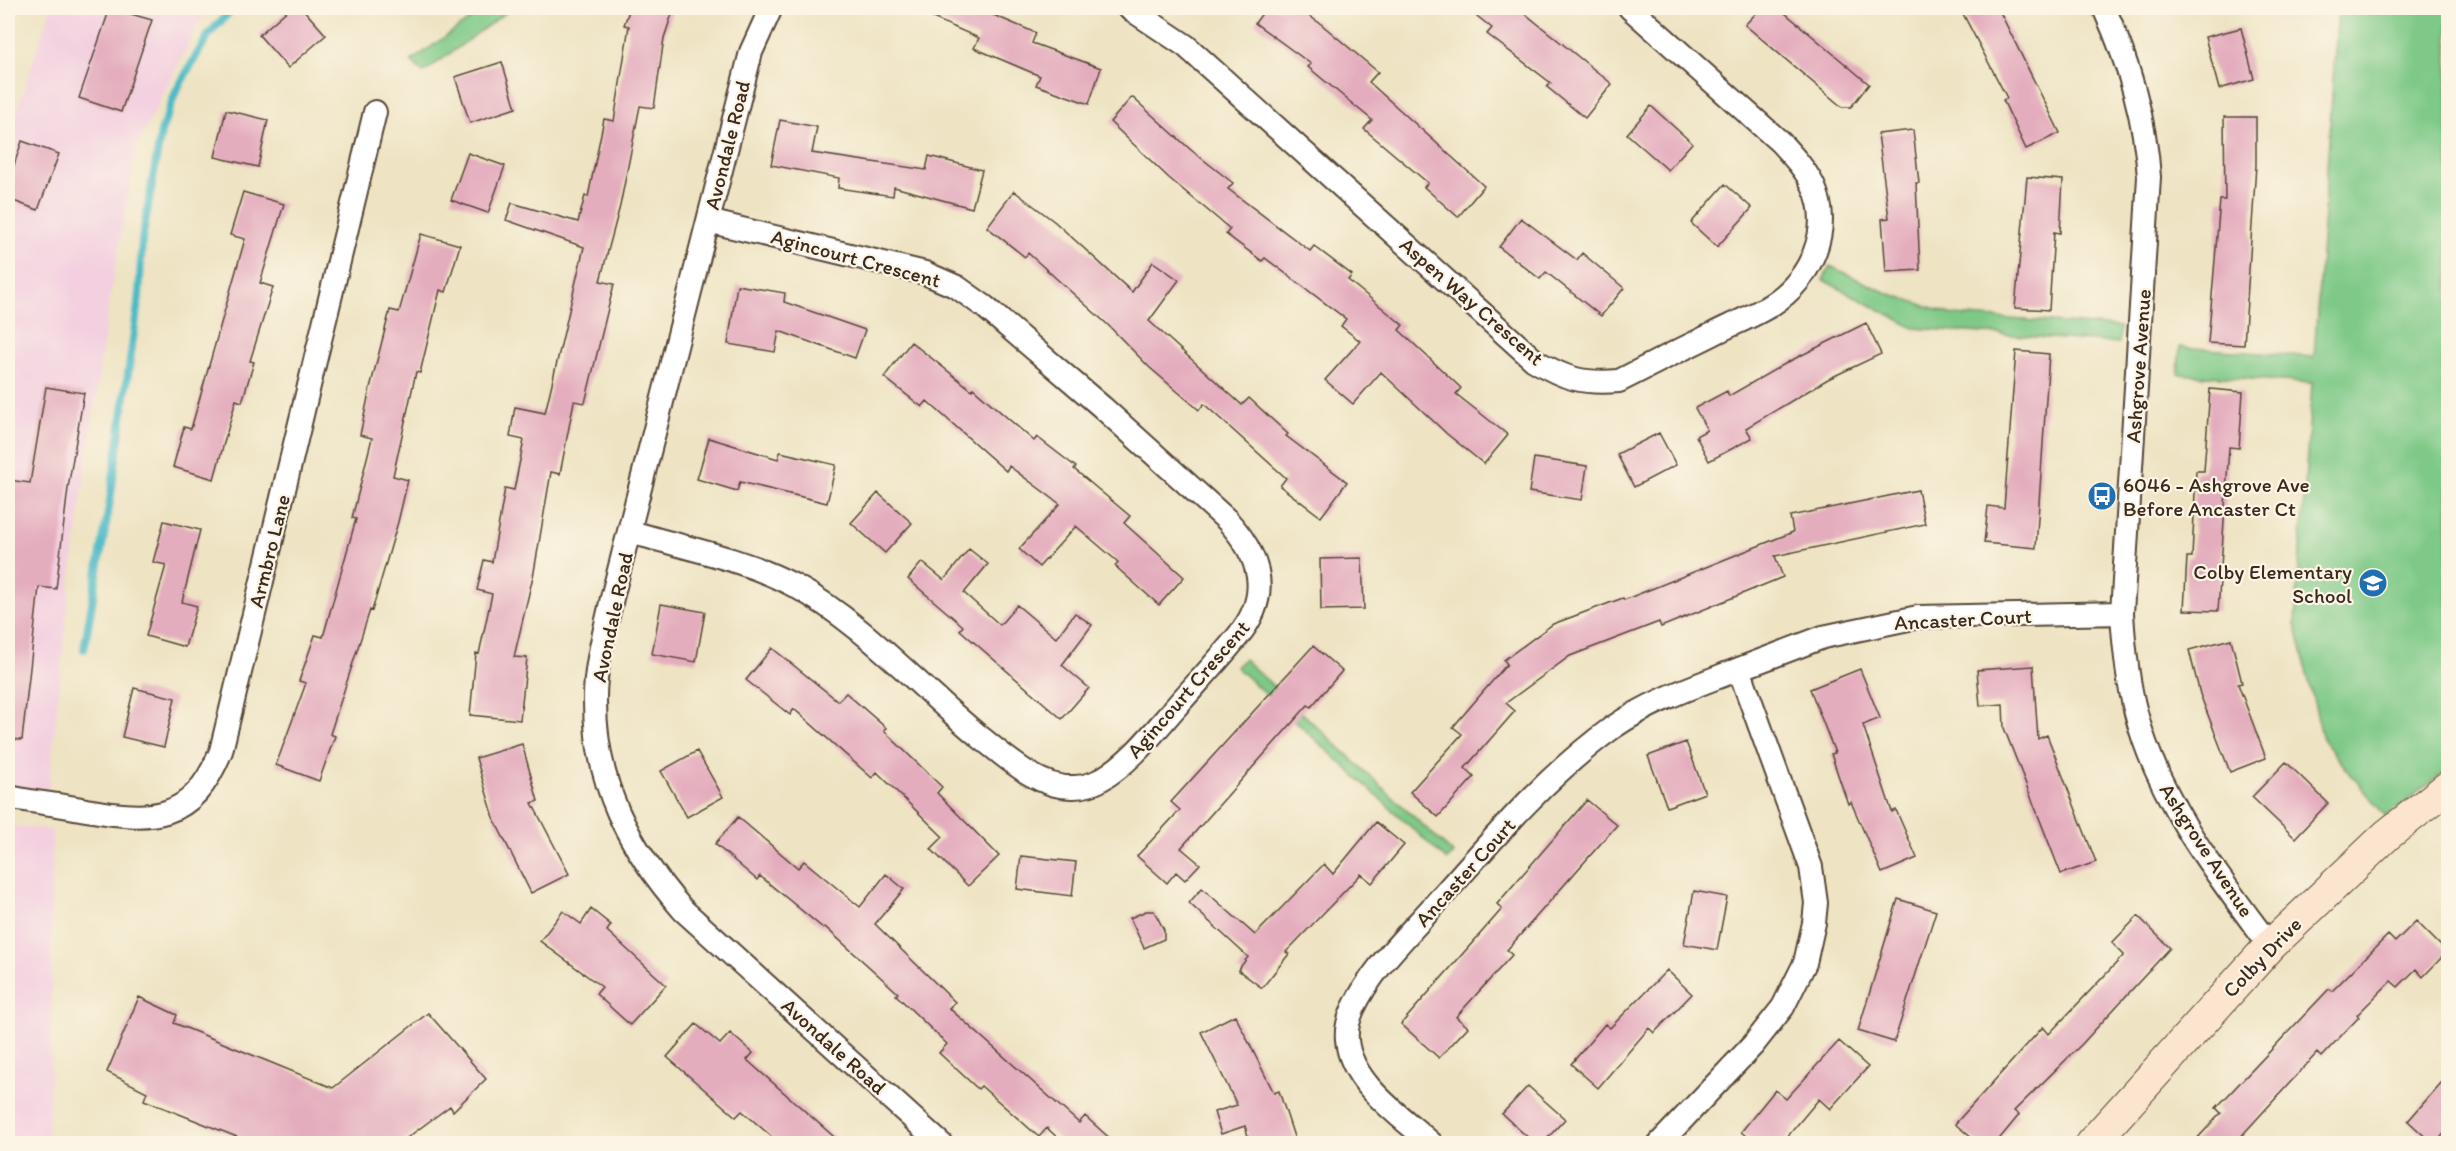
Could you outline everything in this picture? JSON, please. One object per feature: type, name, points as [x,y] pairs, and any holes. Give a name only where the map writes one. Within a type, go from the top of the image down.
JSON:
[{"type":"street","name":"Avondale Road","points":[[771,8],[751,52],[600,654],[595,697],[597,735],[604,773],[616,810],[629,838],[656,879],[683,910],[941,1143]]},
{"type":"street","name":"Aspen Way Crescent","points":[[1129,8],[1163,28],[1194,52],[1534,360],[1569,378],[1597,383],[1619,381],[1772,304],[1801,279],[1820,236],[1820,204],[1814,187],[1802,166],[1780,142],[1630,8]]},
{"type":"street","name":"Ashgrove Avenue","points":[[2104,8],[2122,48],[2142,114],[2149,177],[2122,613],[2128,676],[2136,713],[2161,782],[2181,820],[2270,946]]},
{"type":"street","name":"Armbro Lane","points":[[8,797],[129,817],[152,817],[184,803],[199,790],[211,774],[221,751],[375,112]]},
{"type":"street","name":"Agincourt Crescent","points":[[631,532],[753,568],[803,591],[849,622],[940,704],[1001,753],[1034,775],[1064,786],[1075,787],[1098,782],[1131,756],[1240,634],[1258,602],[1260,583],[1255,564],[1241,537],[1227,520],[1102,407],[969,294],[925,273],[708,221]]},
{"type":"street","name":"Ancaster Court","points":[[1432,1143],[1385,1102],[1354,1064],[1347,1038],[1353,1011],[1361,995],[1389,955],[1531,801],[1585,749],[1640,710],[1667,697],[1823,637],[1918,617],[2122,613]]},
{"type":"street","points":[[1659,1143],[1753,1046],[1782,1007],[1805,963],[1815,923],[1816,903],[1812,867],[1739,669]]},
{"type":"street","name":"Colby Drive","points":[[2091,1143],[2270,946],[2387,835],[2448,787]]},
{"type":"shaded area","points":[[51,8],[207,8],[137,145],[108,308],[70,582],[48,794],[8,787],[8,136]]},
{"type":"shaded area","points":[[8,825],[52,830],[51,1068],[47,1143],[8,1143]]},
{"type":"green space","points":[[486,8],[512,8],[423,73],[411,61]]},
{"type":"green space","points":[[2338,8],[2448,8],[2448,769],[2386,817],[2323,740],[2295,623],[2312,383],[2178,374],[2180,347],[2314,357]]},
{"type":"green space","points":[[1830,266],[1887,293],[1954,315],[2120,327],[2119,343],[1914,328],[1823,280]]},
{"type":"green space","points":[[1244,659],[1454,854],[1447,860],[1236,667]]},
{"type":"building","points":[[110,8],[152,20],[121,112],[79,98]]},
{"type":"building","points":[[290,8],[302,8],[326,35],[288,68],[259,35]]},
{"type":"building","points":[[630,8],[674,8],[664,38],[654,108],[640,106],[620,206],[600,281],[614,284],[585,403],[574,401],[560,474],[551,472],[534,572],[514,657],[527,658],[520,720],[470,715],[476,653],[479,654],[492,594],[477,590],[484,560],[492,562],[505,488],[514,490],[524,440],[510,437],[515,407],[545,413],[584,247],[506,220],[512,203],[578,222],[585,196],[588,197],[604,119],[614,121],[629,26],[624,25]]},
{"type":"building","points":[[910,8],[977,8],[1036,33],[1032,43],[1101,68],[1089,104],[1036,85],[1040,76],[974,48],[979,38]]},
{"type":"building","points":[[1266,8],[1297,8],[1321,24],[1378,72],[1369,82],[1484,186],[1458,217],[1424,187],[1428,183],[1364,129],[1372,120],[1308,67],[1311,64],[1255,23]]},
{"type":"building","points":[[1467,8],[1518,8],[1612,84],[1585,118],[1547,87],[1551,83],[1487,34],[1492,28]]},
{"type":"building","points":[[1761,8],[1779,8],[1869,84],[1851,107],[1842,107],[1745,25]]},
{"type":"building","points":[[1960,8],[1998,8],[2060,133],[2026,149],[2003,100],[2007,98]]},
{"type":"building","points":[[2241,28],[2254,79],[2219,89],[2205,37]]},
{"type":"building","points":[[502,62],[516,108],[470,123],[455,77]]},
{"type":"building","points":[[1132,97],[1191,150],[1233,183],[1228,189],[1310,251],[1314,246],[1352,275],[1348,280],[1403,325],[1399,330],[1461,388],[1456,394],[1508,435],[1484,464],[1447,434],[1381,372],[1353,404],[1325,380],[1360,341],[1341,326],[1346,319],[1265,258],[1262,261],[1226,234],[1230,229],[1169,178],[1110,122]]},
{"type":"building","points":[[1651,106],[1692,143],[1668,170],[1627,134]]},
{"type":"building","points":[[226,110],[268,120],[258,167],[215,157]]},
{"type":"building","points":[[2224,117],[2256,117],[2256,165],[2244,345],[2208,343],[2220,200],[2225,200]]},
{"type":"building","points":[[780,120],[817,127],[812,153],[926,170],[929,156],[982,170],[972,208],[894,187],[893,196],[838,188],[839,178],[771,165]]},
{"type":"building","points":[[1913,130],[1919,183],[1916,183],[1920,270],[1886,272],[1882,219],[1889,218],[1878,134]]},
{"type":"building","points":[[22,141],[59,154],[38,210],[8,199],[8,183]]},
{"type":"building","points":[[468,153],[505,166],[488,213],[451,200]]},
{"type":"building","points":[[2027,177],[2063,180],[2060,233],[2054,232],[2049,310],[2015,308]]},
{"type":"building","points":[[1725,184],[1752,208],[1717,247],[1691,223]]},
{"type":"building","points":[[1014,191],[1055,222],[1132,292],[1153,262],[1179,280],[1149,321],[1242,405],[1249,398],[1288,434],[1286,436],[1347,482],[1321,517],[1280,486],[1286,478],[1204,404],[1199,410],[1149,367],[1108,325],[1028,253],[1025,257],[987,227]]},
{"type":"building","points":[[243,192],[284,204],[260,283],[273,287],[250,361],[254,362],[242,402],[236,400],[214,479],[173,467],[184,427],[191,429],[245,239],[230,235]]},
{"type":"building","points":[[1521,218],[1577,260],[1582,253],[1624,288],[1601,316],[1546,272],[1540,279],[1499,247]]},
{"type":"building","points":[[421,234],[460,245],[446,292],[440,290],[420,373],[416,372],[393,476],[408,480],[398,522],[372,611],[370,610],[330,734],[335,736],[319,781],[276,765],[306,683],[299,681],[315,635],[323,637],[356,519],[352,518],[372,438],[360,435],[370,388],[390,310],[399,312]]},
{"type":"building","points":[[737,285],[785,293],[784,302],[865,330],[855,358],[779,331],[775,352],[728,344]]},
{"type":"building","points":[[1866,323],[1881,354],[1828,379],[1746,428],[1752,438],[1709,461],[1696,436],[1707,430],[1695,408],[1727,391],[1729,396],[1790,361]]},
{"type":"building","points":[[911,342],[972,390],[973,388],[1034,441],[1037,437],[1076,467],[1074,469],[1130,516],[1124,523],[1184,577],[1159,605],[1115,566],[1118,562],[1076,526],[1039,567],[1019,549],[1060,504],[1009,466],[1006,471],[927,401],[922,407],[884,377]]},
{"type":"building","points":[[2016,351],[2049,354],[2036,548],[1984,543],[1988,506],[2004,508]]},
{"type":"building","points":[[46,387],[84,393],[68,488],[56,589],[39,587],[22,740],[8,739],[8,480],[30,483]]},
{"type":"building","points":[[2210,389],[2243,392],[2239,448],[2229,447],[2218,611],[2184,610],[2187,557],[2192,557],[2196,471],[2204,471]]},
{"type":"building","points":[[1659,433],[1676,465],[1634,487],[1617,454]]},
{"type":"building","points":[[709,438],[778,459],[780,452],[836,465],[827,503],[740,482],[737,491],[697,479]]},
{"type":"building","points":[[1534,458],[1587,466],[1582,500],[1529,492]]},
{"type":"building","points":[[1918,490],[1925,524],[1775,556],[1783,577],[1661,627],[1659,622],[1570,656],[1506,703],[1515,711],[1465,768],[1474,777],[1438,817],[1410,792],[1462,734],[1453,727],[1507,664],[1504,660],[1553,624],[1623,598],[1624,600],[1793,532],[1790,516]]},
{"type":"building","points":[[878,493],[912,523],[885,553],[851,523]]},
{"type":"building","points":[[164,521],[200,530],[182,602],[197,606],[185,647],[146,636],[166,565],[153,562]]},
{"type":"building","points":[[969,549],[988,564],[964,593],[1000,625],[1017,605],[1056,638],[1075,613],[1092,625],[1062,665],[1089,688],[1062,719],[960,630],[963,626],[908,579],[922,562],[944,580]]},
{"type":"building","points":[[1362,558],[1364,609],[1321,610],[1320,559]]},
{"type":"building","points":[[661,604],[705,612],[696,662],[652,654]]},
{"type":"building","points":[[2231,639],[2242,683],[2238,684],[2266,758],[2230,772],[2200,694],[2189,650]]},
{"type":"building","points":[[1313,646],[1342,671],[1311,707],[1308,705],[1181,848],[1200,864],[1185,880],[1176,872],[1167,883],[1137,856],[1180,810],[1171,802]]},
{"type":"building","points":[[772,648],[838,701],[846,693],[886,728],[884,731],[942,787],[937,793],[999,856],[968,886],[931,849],[943,837],[877,772],[872,778],[794,709],[790,715],[746,680]]},
{"type":"building","points":[[2033,666],[2038,739],[2047,735],[2096,862],[2061,874],[2004,728],[2003,704],[1980,706],[1977,670]]},
{"type":"building","points":[[1860,669],[1880,718],[1863,725],[1892,812],[1896,810],[1917,858],[1882,873],[1851,802],[1848,804],[1831,754],[1835,753],[1810,689]]},
{"type":"building","points":[[134,688],[175,698],[164,747],[122,737]]},
{"type":"building","points":[[1686,742],[1705,793],[1667,807],[1648,756]]},
{"type":"building","points":[[522,744],[538,801],[532,803],[569,874],[531,893],[495,821],[476,758]]},
{"type":"building","points":[[697,751],[723,797],[687,817],[661,771]]},
{"type":"building","points":[[2286,762],[2328,803],[2295,838],[2252,797]]},
{"type":"building","points":[[1587,800],[1617,825],[1507,950],[1512,955],[1456,1017],[1468,1027],[1439,1058],[1401,1024],[1502,909],[1497,904]]},
{"type":"building","points":[[738,817],[798,868],[804,861],[860,907],[886,874],[904,889],[875,924],[955,1002],[949,1008],[1079,1123],[1085,1116],[1115,1143],[1059,1143],[1061,1141],[1047,1128],[1039,1137],[981,1086],[978,1089],[939,1053],[947,1044],[896,995],[898,993],[825,927],[823,928],[760,876],[757,880],[715,844]]},
{"type":"building","points":[[1376,822],[1404,845],[1372,883],[1361,874],[1286,952],[1289,954],[1262,988],[1238,970],[1248,957],[1189,903],[1202,888],[1255,935],[1324,864],[1333,874]]},
{"type":"building","points":[[1021,856],[1076,862],[1072,896],[1017,889]]},
{"type":"building","points":[[1694,891],[1727,897],[1717,950],[1684,944]]},
{"type":"building","points":[[1898,899],[1936,911],[1894,1042],[1858,1031]]},
{"type":"building","points":[[591,909],[611,925],[607,931],[666,985],[630,1025],[596,994],[602,987],[540,941],[563,911],[581,924]]},
{"type":"building","points":[[1146,911],[1154,911],[1164,930],[1164,939],[1144,948],[1130,918]]},
{"type":"building","points":[[2138,916],[2170,948],[2082,1044],[2014,1111],[2019,1115],[1996,1143],[1978,1143],[1955,1124],[2043,1027],[2049,1034],[2124,955],[2112,943]]},
{"type":"building","points":[[2416,921],[2447,952],[2423,977],[2416,969],[2398,987],[2391,981],[2357,1015],[2359,1017],[2321,1057],[2317,1053],[2235,1143],[2193,1143],[2221,1113],[2216,1108],[2329,989],[2332,991],[2388,935],[2395,942]]},
{"type":"building","points":[[1667,970],[1692,994],[1654,1033],[1649,1028],[1598,1088],[1571,1064],[1605,1024],[1610,1028]]},
{"type":"building","points":[[139,997],[177,1015],[174,1023],[333,1088],[428,1013],[486,1079],[453,1111],[450,1106],[400,1143],[252,1143],[144,1100],[147,1092],[107,1072]]},
{"type":"building","points":[[1235,1015],[1274,1093],[1279,1091],[1296,1143],[1250,1143],[1245,1126],[1221,1134],[1214,1112],[1237,1105],[1201,1032]]},
{"type":"building","points":[[696,1024],[720,1044],[730,1033],[753,1053],[747,1060],[841,1143],[779,1143],[742,1111],[736,1117],[667,1057]]},
{"type":"building","points":[[1839,1041],[1868,1067],[1830,1109],[1819,1099],[1782,1143],[1755,1143],[1741,1132],[1775,1090],[1786,1099]]},
{"type":"building","points":[[2448,1075],[2448,1129],[2436,1143],[2432,1143],[2408,1121]]},
{"type":"building","points":[[1528,1086],[1565,1119],[1543,1143],[1534,1143],[1502,1114]]},
{"type":"waterway","points":[[84,649],[110,501],[139,297],[142,240],[161,132],[176,91],[209,34],[233,8]]},
{"type":"place","name":"6046 - Ashgrove Ave Before Ancaster Ct","points":[[2102,496]]},
{"type":"place","name":"Colby Elementary School","points":[[2373,583]]}]
